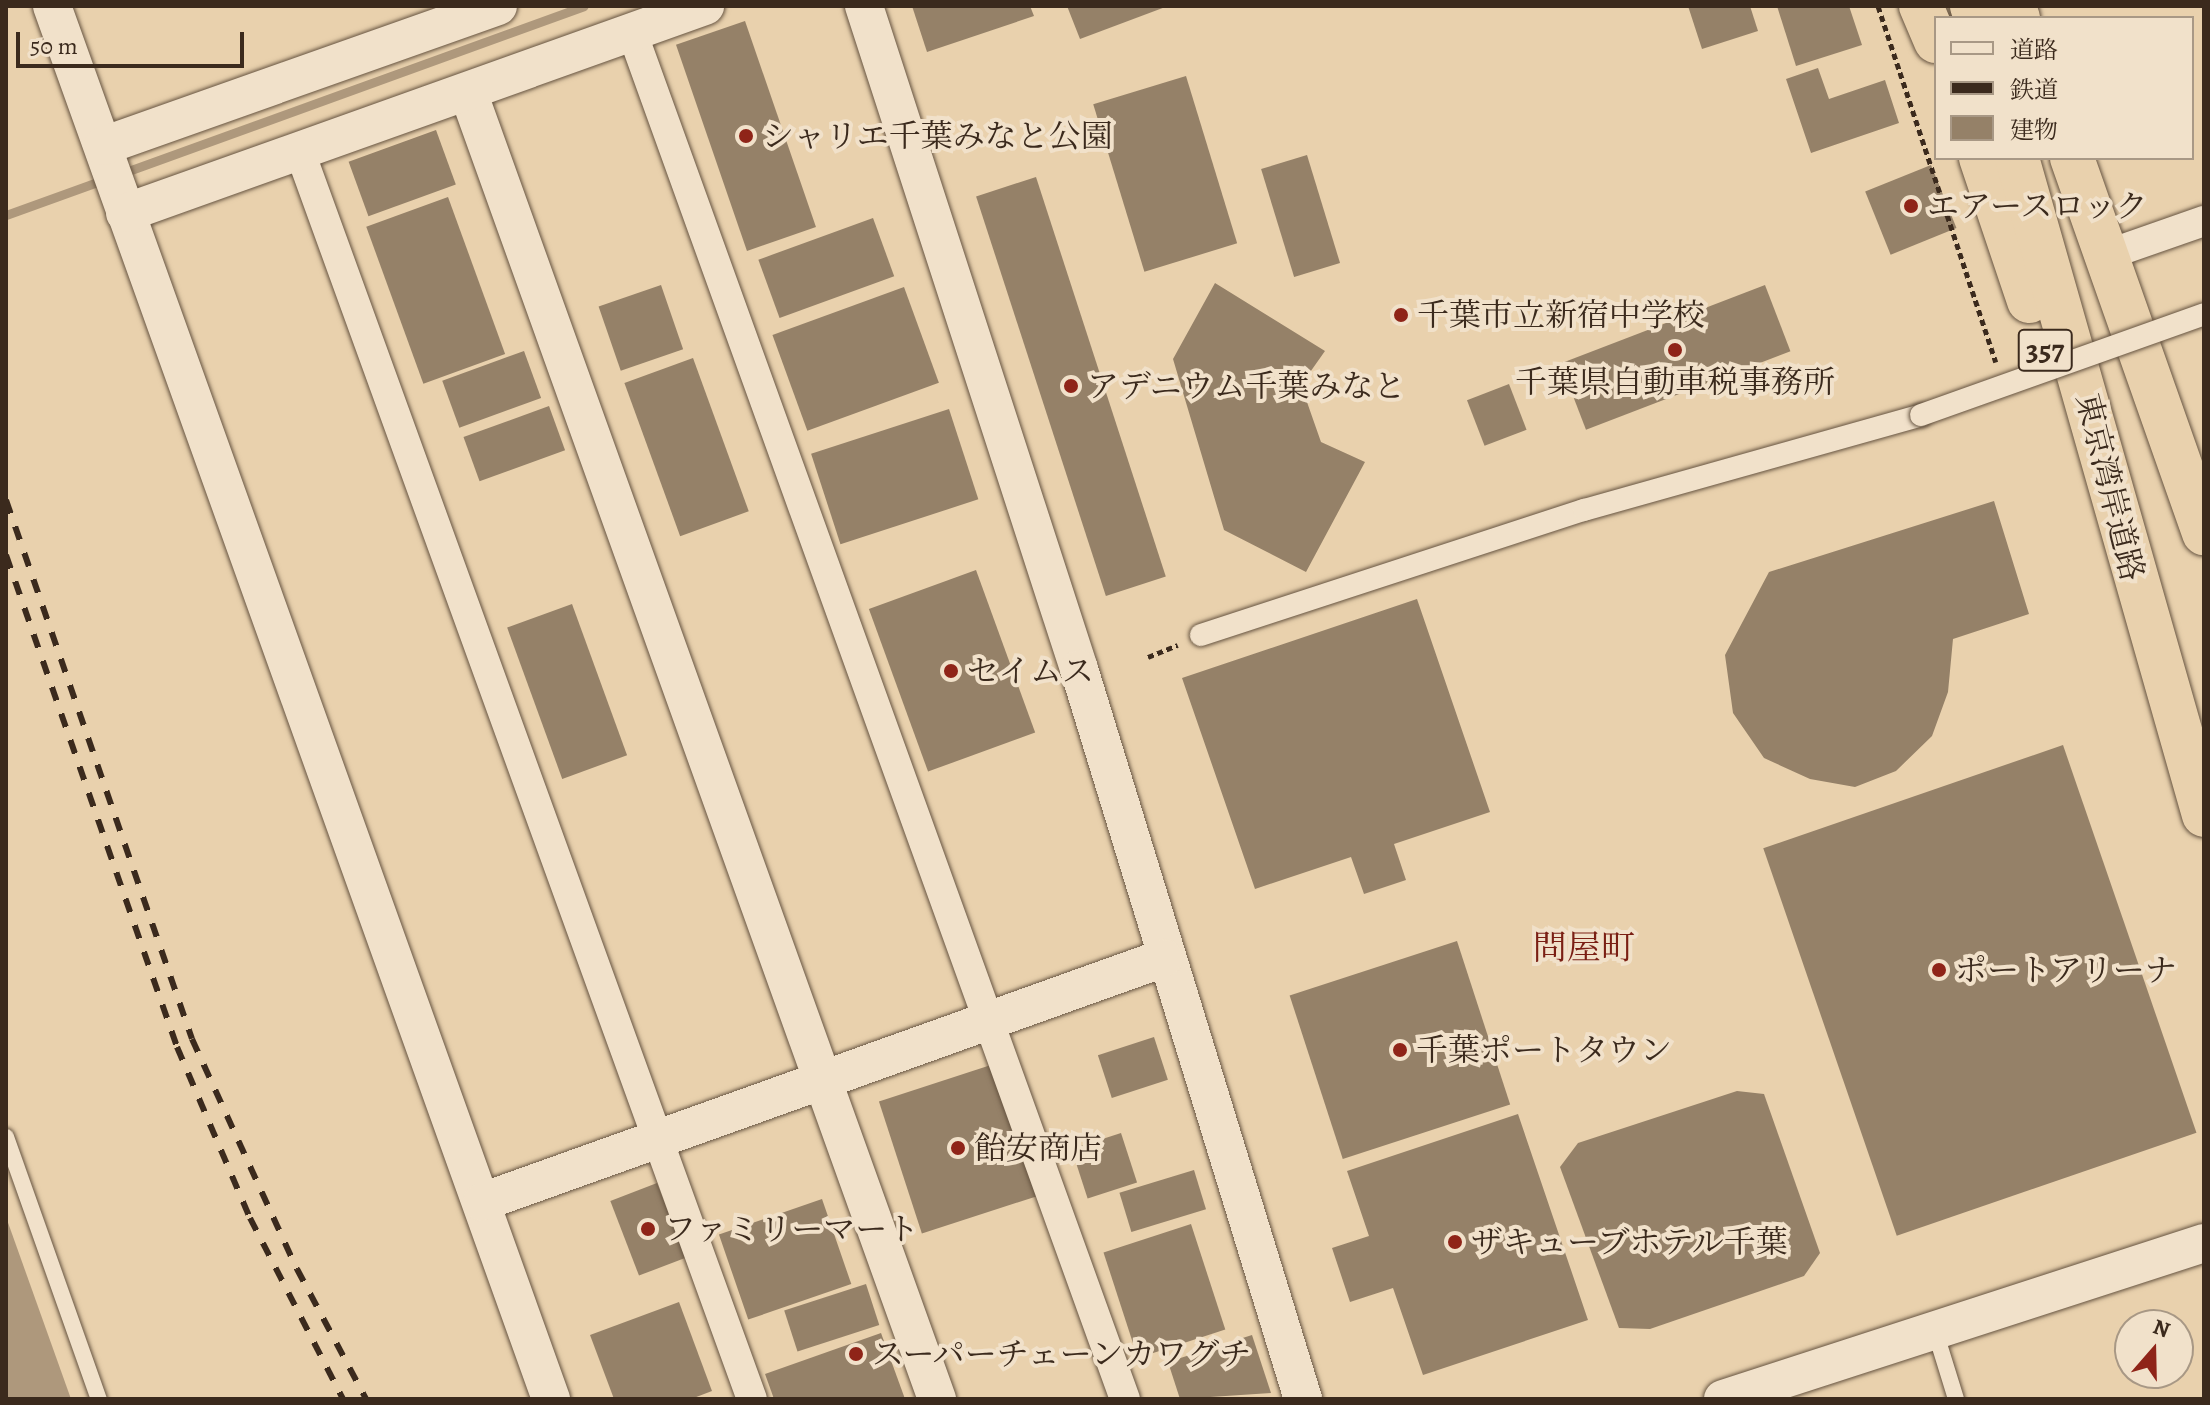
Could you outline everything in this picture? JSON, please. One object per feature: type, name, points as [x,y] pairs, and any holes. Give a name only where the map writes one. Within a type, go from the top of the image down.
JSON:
[{"type":"highway","points":[[1921,6],[1934,36]]},
{"type":"highway","name":"357","points":[[1982,160],[2074,436],[2120,538]]},
{"type":"highway","name":"東京湾岸道路","points":[[2018,160],[2097,430],[2120,538],[2204,815]]},
{"type":"highway","name":"東京湾岸道路","points":[[2073,160],[2204,533]]},
{"type":"street","points":[[52,6],[551,1399]]},
{"type":"street","points":[[114,178],[498,6]]},
{"type":"street","points":[[114,178],[300,152],[705,6]]},
{"type":"street","points":[[864,6],[1079,669],[1164,958],[1303,1399]]},
{"type":"street","points":[[632,32],[992,1018],[1125,1399]]},
{"type":"street","points":[[468,92],[937,1399]]},
{"type":"street","points":[[300,152],[752,1399]]},
{"type":"street","points":[[2104,256],[2204,221]]},
{"type":"street","points":[[1201,635],[1584,510],[1921,415],[2204,314]]},
{"type":"street","points":[[482,1202],[1164,958]]},
{"type":"street","points":[[1723,1399],[1799,1369],[1935,1331],[2204,1243]]},
{"type":"lane","points":[[6,1137],[99,1399]]},
{"type":"lane","points":[[1935,1331],[1956,1399]]},
{"type":"path","points":[[1878,6],[1996,363]]},
{"type":"path","points":[[1148,657],[1201,635]]},
{"type":"shaded area","points":[[6,1217],[71,1399],[6,1399]]},
{"type":"building","points":[[912,6],[1030,6],[1034,16],[927,52]]},
{"type":"building","points":[[1067,6],[1168,6],[1080,39]]},
{"type":"building","points":[[1688,6],[1750,6],[1758,31],[1702,49]]},
{"type":"building","points":[[1777,6],[1849,6],[1862,45],[1796,66]]},
{"type":"building","name":"シャリエ千葉みなと公園","points":[[745,21],[816,227],[747,251],[676,45]]},
{"type":"building","points":[[1818,68],[1829,99],[1885,80],[1899,123],[1811,153],[1786,79]]},
{"type":"building","points":[[1186,76],[1237,243],[1144,272],[1093,104]]},
{"type":"building","points":[[436,130],[456,185],[368,216],[349,162]]},
{"type":"building","points":[[1307,155],[1340,263],[1294,277],[1261,169]]},
{"type":"building","points":[[1931,165],[1956,228],[1891,255],[1865,192]]},
{"type":"building","name":"アデニウム千葉みなと","points":[[1036,177],[1166,576],[1106,596],[976,196]]},
{"type":"building","points":[[448,197],[505,354],[423,384],[366,227]]},
{"type":"building","points":[[873,218],[894,276],[780,318],[758,260]]},
{"type":"building","points":[[1215,283],[1325,351],[1301,385],[1321,442],[1365,462],[1306,572],[1224,530],[1173,359]]},
{"type":"building","points":[[661,285],[683,349],[621,371],[599,306]]},
{"type":"building","points":[[1765,285],[1790,351],[1586,430],[1561,363]]},
{"type":"building","points":[[904,287],[939,383],[807,431],[772,335]]},
{"type":"building","points":[[524,351],[541,398],[459,428],[442,381]]},
{"type":"building","points":[[693,358],[749,511],[680,536],[624,383]]},
{"type":"building","points":[[1509,384],[1527,430],[1485,446],[1467,400]]},
{"type":"building","points":[[549,406],[565,450],[480,481],[463,437]]},
{"type":"building","points":[[949,409],[978,499],[840,544],[811,454]]},
{"type":"building","points":[[1994,501],[2029,614],[1953,639],[1948,692],[1932,736],[1896,771],[1855,787],[1810,779],[1764,758],[1733,713],[1725,655],[1769,572]]},
{"type":"building","name":"セイムス","points":[[976,570],[1035,733],[928,772],[869,609]]},
{"type":"building","points":[[1417,599],[1490,812],[1394,844],[1406,880],[1364,894],[1351,857],[1255,889],[1182,678]]},
{"type":"building","points":[[572,604],[627,755],[562,779],[507,628]]},
{"type":"building","points":[[2063,745],[2196,1133],[1897,1236],[1763,848]]},
{"type":"building","name":"千葉ポートタウン","points":[[1457,941],[1510,1105],[1343,1159],[1290,995]]},
{"type":"building","points":[[1154,1037],[1168,1080],[1112,1098],[1098,1055]]},
{"type":"building","name":"飴安商店","points":[[994,1064],[1037,1196],[922,1234],[879,1101]]},
{"type":"building","points":[[1737,1091],[1764,1094],[1820,1253],[1804,1276],[1650,1329],[1619,1328],[1560,1167],[1578,1143]]},
{"type":"building","points":[[1518,1114],[1588,1320],[1423,1375],[1393,1288],[1350,1302],[1332,1248],[1369,1236],[1347,1171]]},
{"type":"building","points":[[1121,1133],[1137,1182],[1088,1199],[1072,1149]]},
{"type":"building","points":[[1194,1170],[1206,1209],[1131,1232],[1119,1193]]},
{"type":"building","name":"ファミリーマート","points":[[657,1183],[686,1258],[639,1276],[610,1201]]},
{"type":"building","points":[[822,1199],[851,1284],[748,1320],[719,1234]]},
{"type":"building","points":[[1191,1224],[1225,1330],[1138,1358],[1104,1252]]},
{"type":"building","points":[[866,1284],[879,1325],[797,1351],[784,1311]]},
{"type":"building","points":[[679,1302],[712,1391],[691,1399],[614,1399],[590,1335]]},
{"type":"building","name":"スーパーチェーンカワグチ","points":[[881,1333],[905,1399],[774,1399],[765,1374]]},
{"type":"building","points":[[1252,1335],[1271,1393],[1180,1399],[1168,1362]]},
{"type":"waterway","points":[[120,174],[583,6]]},
{"type":"waterway","points":[[6,215],[106,179]]},
{"type":"railway","points":[[6,500],[192,1039],[297,1269],[366,1399]]},
{"type":"railway","points":[[6,555],[177,1047],[250,1218],[343,1399]]},
{"type":"place","name":"シャリエ千葉みなと公園","points":[[746,136]]},
{"type":"place","name":"エアースロック","points":[[1911,206]]},
{"type":"place","name":"千葉市立新宿中学校","points":[[1401,315]]},
{"type":"place","name":"千葉県自動車税事務所","points":[[1675,350]]},
{"type":"place","name":"アデニウム千葉みなと","points":[[1071,386]]},
{"type":"place","name":"セイムス","points":[[951,671]]},
{"type":"place","name":"ポートアリーナ","points":[[1939,970]]},
{"type":"place","name":"千葉ポートタウン","points":[[1400,1050]]},
{"type":"place","name":"飴安商店","points":[[958,1148]]},
{"type":"place","name":"ファミリーマート","points":[[648,1229]]},
{"type":"place","name":"ザキューブホテル千葉","points":[[1455,1242]]},
{"type":"place","name":"スーパーチェーンカワグチ","points":[[856,1354]]},
{"type":"district","name":"問屋町","points":[[1584,948]]}]
